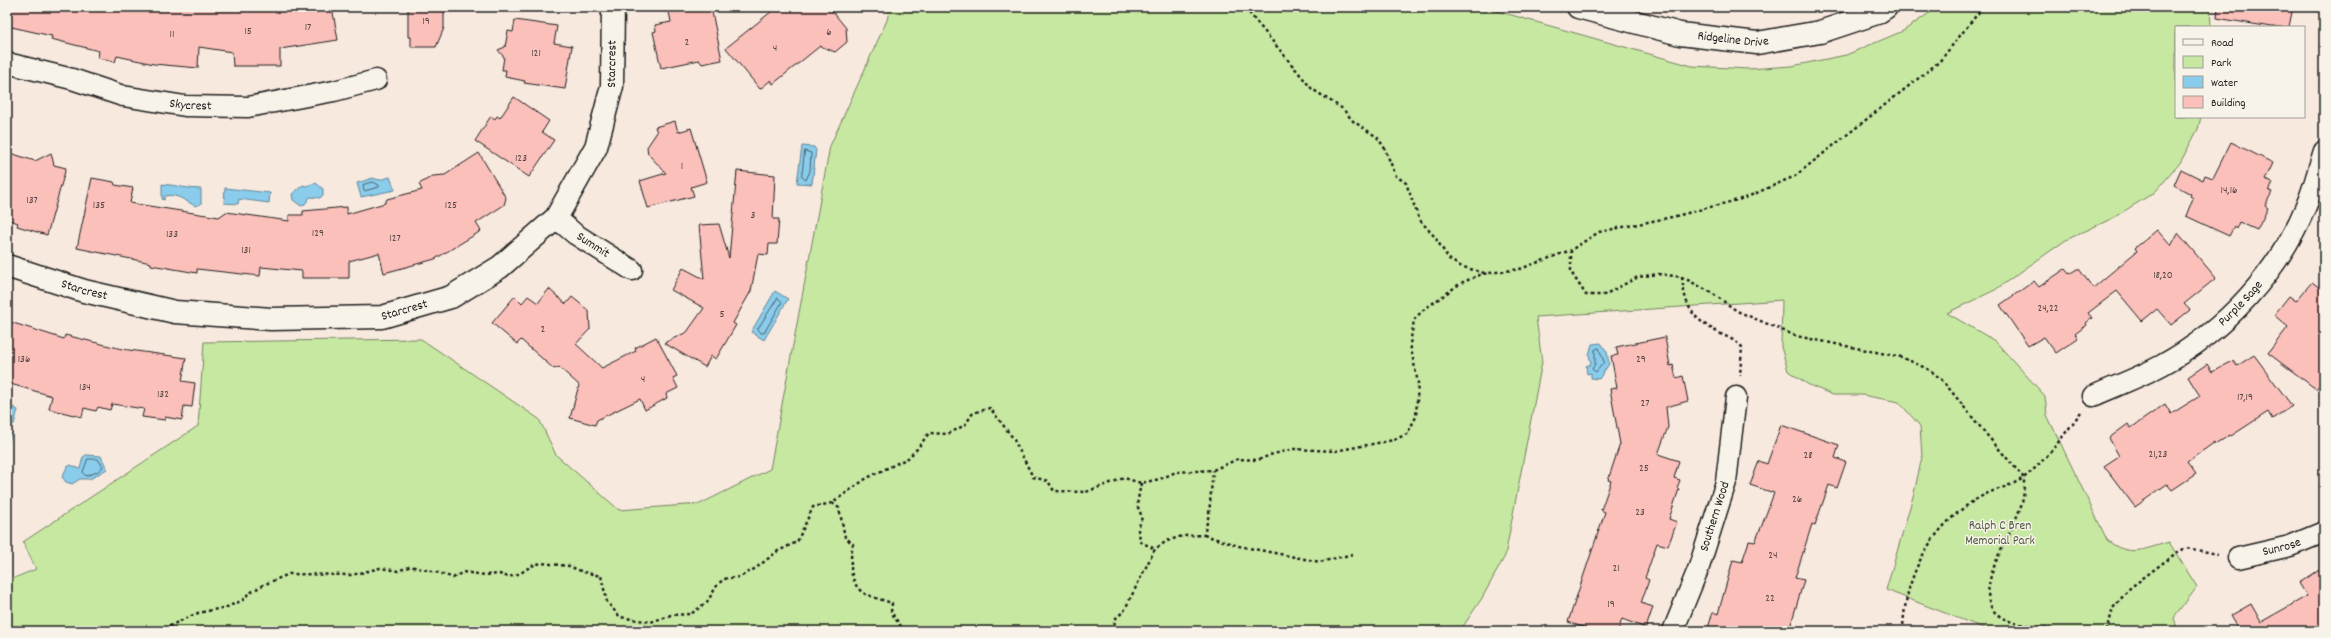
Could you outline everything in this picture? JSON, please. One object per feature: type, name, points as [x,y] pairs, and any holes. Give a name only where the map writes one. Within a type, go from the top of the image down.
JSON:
[{"type":"street","name":"Starcrest","points":[[7,266],[84,291],[175,312],[271,320],[382,316],[450,298],[500,267],[556,218],[596,147],[612,86],[613,7]]},
{"type":"street","name":"Ridgeline Drive","points":[[1578,7],[1680,34],[1757,43],[1820,32],[1877,13],[1886,7]]},
{"type":"street","name":"Skycrest","points":[[7,63],[72,79],[123,96],[185,106],[248,107],[334,91],[376,80]]},
{"type":"street","name":"Purple Sage","points":[[2093,396],[2163,365],[2217,329],[2244,303],[2282,251],[2306,206],[2324,151]]},
{"type":"street","name":"Summit","points":[[556,218],[575,234],[632,270]]},
{"type":"street","name":"Southern Wood","points":[[1674,631],[1699,567],[1726,482],[1736,397]]},
{"type":"street","name":"Sunrose","points":[[2238,558],[2290,546],[2324,532]]},
{"type":"path","points":[[1247,7],[1250,14],[1312,90],[1343,109],[1353,121],[1377,137],[1384,147],[1396,176],[1406,183],[1419,220],[1434,236],[1449,259],[1460,266],[1477,269],[1485,273]]},
{"type":"path","points":[[158,631],[198,613],[244,600],[248,594],[263,585],[289,574],[352,575],[380,568],[398,571],[411,566],[425,571],[432,570],[453,578],[463,572],[485,575],[499,574],[509,577],[521,573],[531,566],[541,563],[569,566],[584,572],[601,576],[607,602],[620,617],[651,622],[671,615],[691,614],[707,602],[718,584],[724,579],[740,576],[756,568],[778,551],[797,542],[814,507],[832,503],[867,478],[908,458],[917,450],[929,433],[948,434],[965,425],[973,413],[990,408],[1013,438],[1033,476],[1048,481],[1054,491],[1086,492],[1124,478],[1141,483],[1160,479],[1176,472],[1213,470],[1238,459],[1258,460],[1273,454],[1299,449],[1335,451],[1394,440],[1407,434],[1416,417],[1418,383],[1410,344],[1414,320],[1422,311],[1461,283],[1485,273],[1520,269],[1571,250],[1599,232],[1672,217],[1745,198],[1794,176],[1939,62],[1983,7]]},
{"type":"path","points":[[1571,250],[1571,272],[1586,295],[1604,295],[1638,277],[1659,274],[1682,277],[1712,293],[1737,311],[1796,336],[1901,357],[1930,370],[1943,381],[2024,478],[2022,502],[1987,587],[1990,605],[2000,617],[2025,626],[2049,627],[2060,631]]},
{"type":"path","points":[[1682,277],[1684,297],[1688,309],[1712,328],[1742,347],[1736,397]]},
{"type":"path","points":[[1902,631],[1908,589],[1920,557],[1945,523],[1984,495],[2004,489],[2024,478],[2045,459],[2093,396]]},
{"type":"path","points":[[1204,535],[1209,514],[1213,470]]},
{"type":"path","points":[[1141,483],[1137,505],[1142,517],[1138,530],[1141,542],[1155,549]]},
{"type":"path","points":[[832,503],[839,508],[845,537],[853,544],[850,559],[854,583],[862,592],[892,603],[891,612],[904,631]]},
{"type":"path","points":[[1114,631],[1116,619],[1124,611],[1155,549],[1167,541],[1182,536],[1204,535],[1239,546],[1320,562],[1353,554]]},
{"type":"path","points":[[2108,631],[2113,608],[2130,588],[2176,553],[2186,548],[2238,558]]},
{"type":"green space","name":"Ralph C Bren Memorial Park","points":[[890,7],[1483,7],[1692,66],[1749,69],[1792,66],[1846,55],[1903,31],[1938,7],[2210,7],[2211,26],[2175,26],[2175,118],[2201,118],[2198,129],[2180,163],[2155,192],[2113,218],[2066,240],[1995,290],[1947,313],[1995,341],[2045,396],[2047,415],[2107,540],[2115,546],[2130,550],[2144,549],[2169,542],[2197,587],[2174,618],[2178,631],[1991,631],[1886,590],[1914,493],[1922,457],[1920,426],[1899,402],[1862,395],[1833,395],[1809,385],[1788,371],[1781,347],[1782,300],[1536,317],[1542,362],[1505,556],[1482,598],[1460,631],[7,631],[7,581],[36,569],[23,542],[198,426],[204,342],[421,339],[539,419],[556,455],[619,510],[700,504],[770,469],[830,146],[887,20]]},
{"type":"water","points":[[802,146],[814,147],[816,150],[812,184],[797,183]]},
{"type":"water","points":[[390,177],[395,190],[361,197],[357,183],[373,178],[379,180]]},
{"type":"water","points":[[316,183],[323,189],[323,195],[320,198],[310,197],[305,204],[301,206],[293,200],[292,194],[303,185],[306,186]]},
{"type":"water","points":[[162,184],[201,189],[201,204],[196,206],[181,198],[169,195],[165,196],[164,200],[162,199]]},
{"type":"water","points":[[225,188],[270,193],[269,203],[239,199],[238,204],[224,203]]},
{"type":"water","points":[[775,291],[788,299],[764,340],[751,332]]},
{"type":"water","points":[[1601,343],[1607,352],[1609,364],[1599,379],[1591,378],[1591,373],[1587,374],[1586,366],[1591,364],[1589,355],[1592,344]]},
{"type":"water","points":[[7,404],[18,410],[14,424],[8,428],[11,434],[8,445]]},
{"type":"water","points":[[86,455],[101,456],[107,469],[90,479],[80,479],[72,484],[66,482],[62,477],[67,467],[71,465],[80,469],[83,457]]},
{"type":"building","points":[[7,7],[332,7],[338,40],[280,49],[280,66],[233,66],[232,52],[199,47],[198,68],[154,64],[117,56],[115,62],[98,58],[99,51],[51,39],[52,36],[7,26]]},
{"type":"building","points":[[408,7],[444,7],[444,28],[436,47],[411,47],[411,37],[408,37]]},
{"type":"building","points":[[668,7],[711,7],[722,60],[702,64],[699,60],[661,68],[653,32],[656,31],[655,25],[671,22]]},
{"type":"building","points":[[777,7],[829,7],[846,28],[847,42],[835,52],[820,46],[773,84],[771,80],[760,89],[726,48]]},
{"type":"building","points":[[2218,7],[2293,7],[2289,26],[2265,26],[2217,18]]},
{"type":"building","points":[[515,20],[557,26],[554,43],[572,46],[565,89],[524,83],[525,81],[505,77],[506,70],[502,70],[504,57],[498,50],[505,47],[508,31],[513,32]]},
{"type":"building","points":[[514,97],[549,121],[542,132],[554,140],[529,177],[475,141],[491,116],[495,119],[497,116],[500,118]]},
{"type":"building","points":[[675,121],[678,132],[691,128],[707,182],[691,187],[694,196],[648,208],[640,181],[666,173],[648,154],[647,147],[657,132],[655,127]]},
{"type":"building","points":[[2231,142],[2273,163],[2265,180],[2273,183],[2269,191],[2272,192],[2265,206],[2268,208],[2257,230],[2239,222],[2236,229],[2234,227],[2229,236],[2186,216],[2193,198],[2190,196],[2191,194],[2174,185],[2181,169],[2203,180],[2205,175],[2213,178]]},
{"type":"building","points":[[7,152],[35,161],[51,153],[54,165],[66,168],[47,235],[17,226],[18,223],[7,219]]},
{"type":"building","points":[[479,153],[506,198],[504,205],[476,223],[481,231],[435,259],[384,273],[379,253],[349,261],[349,278],[302,278],[302,271],[261,267],[260,276],[197,269],[197,273],[151,265],[151,263],[77,248],[92,178],[114,182],[115,185],[133,188],[130,203],[219,217],[226,212],[289,221],[289,215],[303,215],[303,211],[347,207],[347,214],[385,203],[387,199],[422,190],[419,184],[433,176],[445,175]]},
{"type":"building","points":[[737,171],[775,175],[773,219],[779,219],[777,244],[769,244],[768,255],[758,254],[751,291],[733,323],[736,325],[716,359],[711,356],[705,367],[664,343],[687,332],[704,308],[671,290],[683,268],[704,279],[699,225],[719,224],[729,258]]},
{"type":"building","points":[[2157,230],[2171,246],[2178,233],[2216,278],[2184,304],[2190,310],[2171,325],[2157,309],[2142,321],[2117,291],[2088,313],[2092,318],[2086,323],[2087,325],[2075,334],[2078,338],[2056,353],[2044,337],[2028,346],[2000,305],[2034,281],[2039,287],[2065,269],[2069,274],[2079,269],[2093,288],[2137,251],[2135,248]]},
{"type":"building","points":[[2312,282],[2324,291],[2324,379],[2316,389],[2268,353],[2288,327],[2274,315],[2289,296],[2296,301]]},
{"type":"building","points":[[549,289],[566,304],[572,297],[589,311],[590,329],[576,344],[602,368],[636,351],[635,348],[656,337],[677,376],[673,378],[678,388],[666,394],[667,398],[645,410],[640,399],[597,420],[595,425],[570,418],[579,385],[559,367],[554,369],[521,340],[517,344],[492,323],[515,296],[522,303],[528,296],[538,303]]},
{"type":"building","points":[[7,321],[64,339],[65,335],[122,349],[186,358],[182,381],[195,383],[192,407],[184,406],[182,420],[165,417],[165,420],[142,417],[144,409],[112,404],[110,410],[98,407],[96,411],[84,408],[82,417],[49,409],[52,396],[7,383]]},
{"type":"building","points":[[1665,337],[1670,366],[1673,365],[1676,378],[1683,376],[1688,401],[1666,407],[1668,427],[1658,454],[1679,461],[1674,478],[1680,480],[1677,488],[1679,489],[1669,519],[1677,522],[1668,546],[1657,543],[1645,578],[1649,580],[1641,603],[1653,607],[1646,628],[1622,619],[1618,631],[1594,631],[1568,622],[1605,512],[1601,510],[1611,481],[1608,480],[1620,444],[1610,389],[1617,388],[1611,356],[1618,355],[1616,347]]},
{"type":"building","points":[[2254,355],[2292,406],[2272,419],[2268,412],[2231,436],[2230,435],[2216,444],[2215,442],[2187,462],[2196,474],[2172,490],[2167,484],[2135,507],[2104,466],[2119,456],[2109,438],[2128,424],[2131,428],[2165,404],[2171,414],[2200,396],[2188,377],[2207,364],[2212,372],[2233,361],[2237,366]]},
{"type":"building","points":[[1781,425],[1839,445],[1835,458],[1846,462],[1837,488],[1829,485],[1815,525],[1812,524],[1795,578],[1804,580],[1789,631],[1707,631],[1713,612],[1718,614],[1733,560],[1742,562],[1749,541],[1755,542],[1774,493],[1750,485],[1759,461],[1767,464]]},
{"type":"building","points":[[2324,567],[2324,631],[2239,631],[2230,616],[2251,604],[2261,622],[2307,596],[2299,583]]}]
